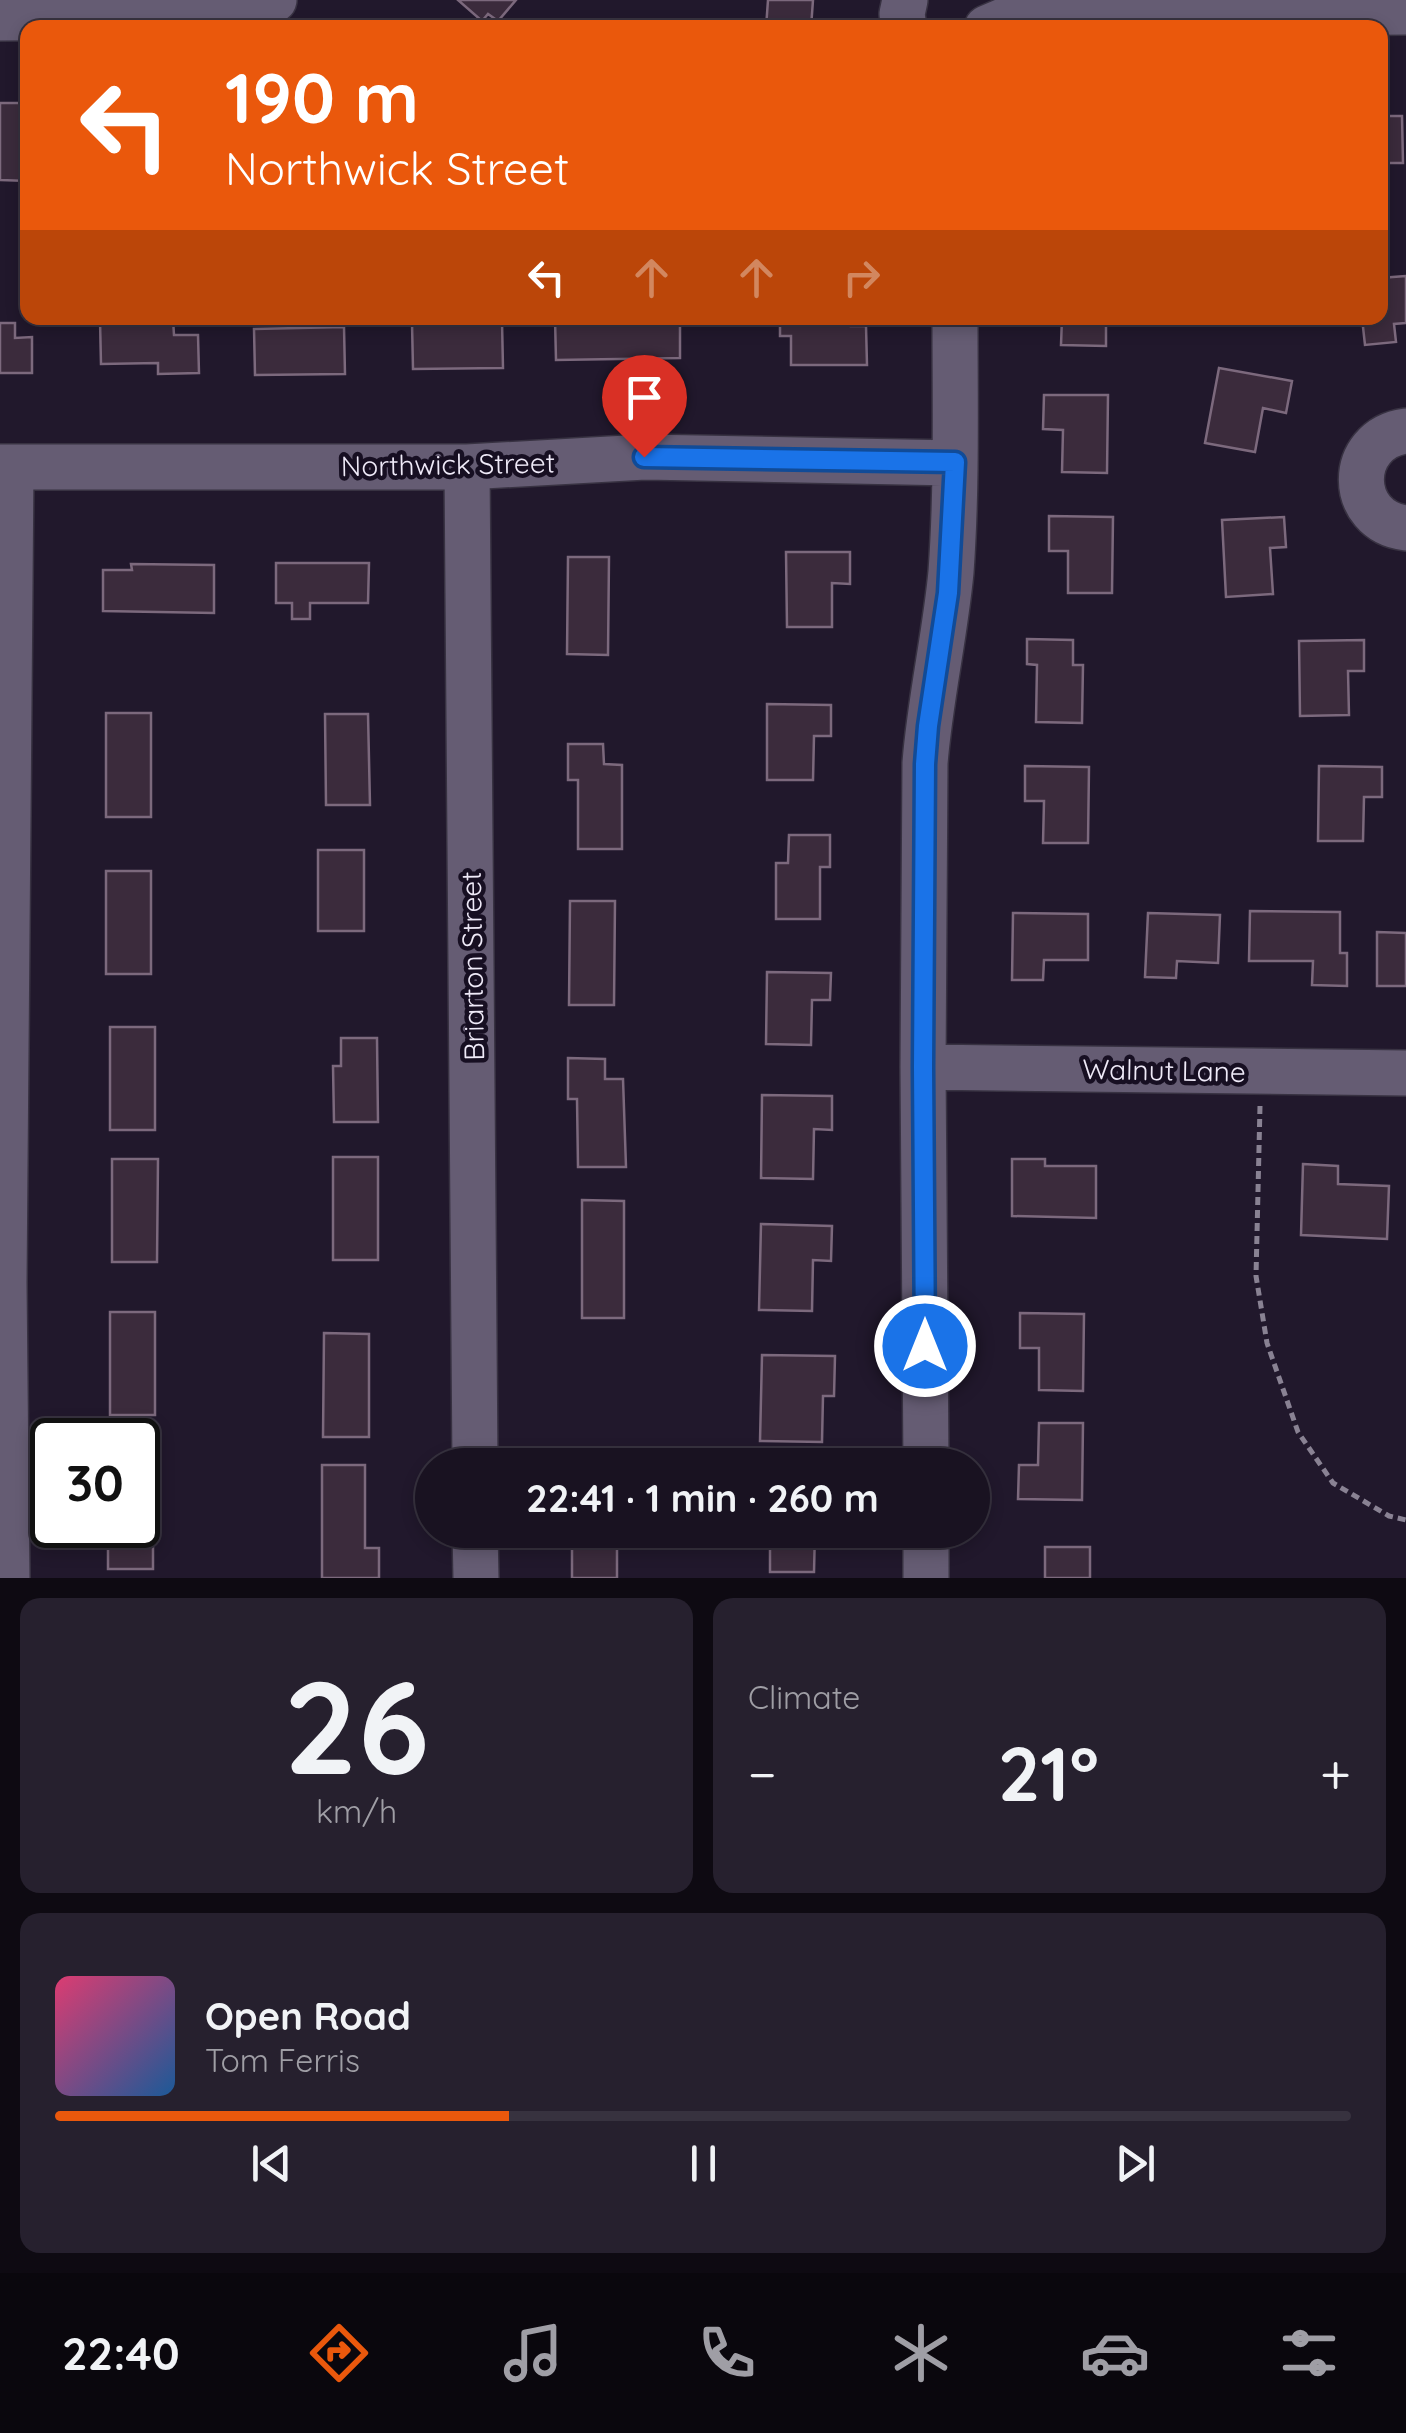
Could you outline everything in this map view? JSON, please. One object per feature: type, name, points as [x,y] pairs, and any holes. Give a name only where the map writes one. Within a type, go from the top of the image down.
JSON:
[{"type":"street","points":[[0,18],[182,17],[274,0]]},
{"type":"street","points":[[996,15],[1406,12]]},
{"type":"street","points":[[926,1448],[925,764],[950,581],[955,462],[954,325]]},
{"type":"street","points":[[1406,431],[1383,438],[1369,452],[1361,470],[1361,489],[1369,507],[1382,520],[1406,528]]},
{"type":"street","name":"Northwick Street","points":[[6,467],[467,467],[644,457],[955,462]]},
{"type":"street","points":[[6,467],[7,1578]]},
{"type":"street","name":"Briarton Street","points":[[467,467],[475,1448]]},
{"type":"street","name":"Walnut Lane","points":[[923,1067],[1406,1073]]},
{"type":"street","points":[[475,1548],[476,1578]]},
{"type":"street","points":[[926,1548],[926,1578]]},
{"type":"path","points":[[1261,1071],[1256,1276],[1267,1343],[1298,1432],[1333,1483],[1388,1516],[1406,1520]]},
{"type":"building","points":[[458,0],[516,0],[499,20],[488,14],[481,20]]},
{"type":"building","points":[[768,0],[813,0],[812,20],[767,20]]},
{"type":"building","points":[[0,103],[20,103],[20,181],[0,180]]},
{"type":"building","points":[[1388,116],[1402,116],[1403,163],[1388,163]]},
{"type":"building","points":[[1406,276],[1406,323],[1394,324],[1396,342],[1365,345],[1363,325],[1388,325],[1388,277]]},
{"type":"building","points":[[0,323],[15,323],[15,338],[32,337],[32,373],[0,373]]},
{"type":"building","points":[[100,325],[173,325],[174,335],[198,335],[199,373],[158,374],[158,363],[101,364]]},
{"type":"building","points":[[412,325],[502,325],[503,368],[413,369]]},
{"type":"building","points":[[555,325],[680,325],[680,358],[556,360]]},
{"type":"building","points":[[780,325],[866,326],[867,365],[791,365],[791,336],[780,336]]},
{"type":"building","points":[[1062,325],[1106,325],[1106,346],[1061,345]]},
{"type":"building","points":[[344,327],[345,374],[255,375],[254,329]]},
{"type":"building","points":[[1219,368],[1292,381],[1286,413],[1263,408],[1255,452],[1205,443]]},
{"type":"building","points":[[1044,395],[1108,395],[1107,473],[1062,472],[1063,430],[1043,429]]},
{"type":"building","points":[[1049,516],[1113,517],[1112,593],[1068,593],[1068,551],[1049,551]]},
{"type":"building","points":[[1284,517],[1286,547],[1270,548],[1273,594],[1226,597],[1222,520]]},
{"type":"building","points":[[786,552],[850,552],[850,584],[832,583],[832,627],[787,627]]},
{"type":"building","points":[[568,557],[609,557],[608,655],[567,654]]},
{"type":"building","points":[[276,563],[369,563],[368,603],[310,603],[310,619],[292,619],[292,603],[276,603]]},
{"type":"building","points":[[131,564],[214,565],[214,613],[103,611],[103,570],[132,570]]},
{"type":"building","points":[[1027,639],[1073,640],[1073,665],[1083,665],[1082,723],[1036,722],[1037,665],[1027,664]]},
{"type":"building","points":[[1364,640],[1364,671],[1348,671],[1349,715],[1300,716],[1299,641]]},
{"type":"building","points":[[767,704],[831,705],[831,736],[814,736],[813,780],[767,780]]},
{"type":"building","points":[[106,713],[151,713],[151,817],[106,817]]},
{"type":"building","points":[[325,714],[368,714],[370,805],[326,805]]},
{"type":"building","points":[[568,744],[603,744],[604,764],[622,765],[622,849],[578,849],[578,780],[568,780]]},
{"type":"building","points":[[1025,766],[1089,767],[1088,843],[1043,843],[1044,801],[1025,801]]},
{"type":"building","points":[[1319,766],[1382,767],[1382,797],[1364,797],[1363,841],[1318,841]]},
{"type":"building","points":[[789,835],[830,835],[830,867],[820,867],[820,919],[776,919],[776,863],[788,863]]},
{"type":"building","points":[[318,850],[364,850],[364,931],[318,931]]},
{"type":"building","points":[[106,871],[151,871],[151,974],[106,974]]},
{"type":"building","points":[[570,901],[615,901],[614,1005],[569,1005]]},
{"type":"building","points":[[1250,911],[1340,912],[1340,953],[1347,953],[1347,986],[1312,985],[1313,961],[1249,961]]},
{"type":"building","points":[[1013,913],[1088,914],[1088,960],[1044,960],[1043,980],[1012,980]]},
{"type":"building","points":[[1148,913],[1220,915],[1218,963],[1177,961],[1176,978],[1145,977]]},
{"type":"building","points":[[1377,932],[1406,933],[1406,986],[1377,986]]},
{"type":"building","points":[[767,972],[831,973],[830,1000],[812,1000],[811,1045],[766,1044]]},
{"type":"building","points":[[110,1027],[155,1027],[155,1130],[110,1130]]},
{"type":"building","points":[[341,1038],[377,1038],[378,1122],[334,1122],[333,1066],[341,1066]]},
{"type":"building","points":[[568,1058],[605,1059],[605,1079],[623,1079],[626,1167],[578,1167],[577,1099],[568,1099]]},
{"type":"building","points":[[762,1095],[832,1096],[832,1130],[814,1129],[813,1179],[761,1178]]},
{"type":"building","points":[[333,1157],[378,1157],[378,1260],[333,1260]]},
{"type":"building","points":[[112,1159],[158,1159],[157,1262],[112,1262]]},
{"type":"building","points":[[1012,1159],[1045,1159],[1045,1166],[1096,1166],[1096,1218],[1012,1216]]},
{"type":"building","points":[[1303,1164],[1338,1166],[1338,1184],[1389,1186],[1387,1239],[1301,1235]]},
{"type":"building","points":[[582,1200],[624,1201],[624,1318],[582,1318]]},
{"type":"building","points":[[761,1224],[832,1226],[831,1261],[813,1260],[812,1311],[759,1310]]},
{"type":"building","points":[[110,1312],[155,1312],[155,1415],[110,1415]]},
{"type":"building","points":[[1020,1313],[1084,1314],[1083,1391],[1039,1390],[1039,1348],[1020,1348]]},
{"type":"building","points":[[324,1333],[369,1334],[369,1437],[323,1437]]},
{"type":"building","points":[[762,1355],[835,1356],[834,1396],[823,1396],[822,1442],[760,1441]]},
{"type":"building","points":[[1039,1423],[1083,1423],[1082,1500],[1018,1499],[1019,1465],[1038,1465]]},
{"type":"building","points":[[322,1465],[365,1465],[365,1548],[379,1548],[379,1578],[322,1578]]},
{"type":"building","points":[[1045,1547],[1090,1547],[1090,1578],[1045,1578]]},
{"type":"building","points":[[108,1548],[153,1548],[153,1569],[108,1569]]},
{"type":"building","points":[[572,1548],[617,1548],[617,1578],[572,1578]]},
{"type":"building","points":[[770,1548],[815,1548],[814,1572],[770,1572]]},
{"type":"route","points":[[644,457],[955,462],[951,569],[925,764],[925,1346]]}]
